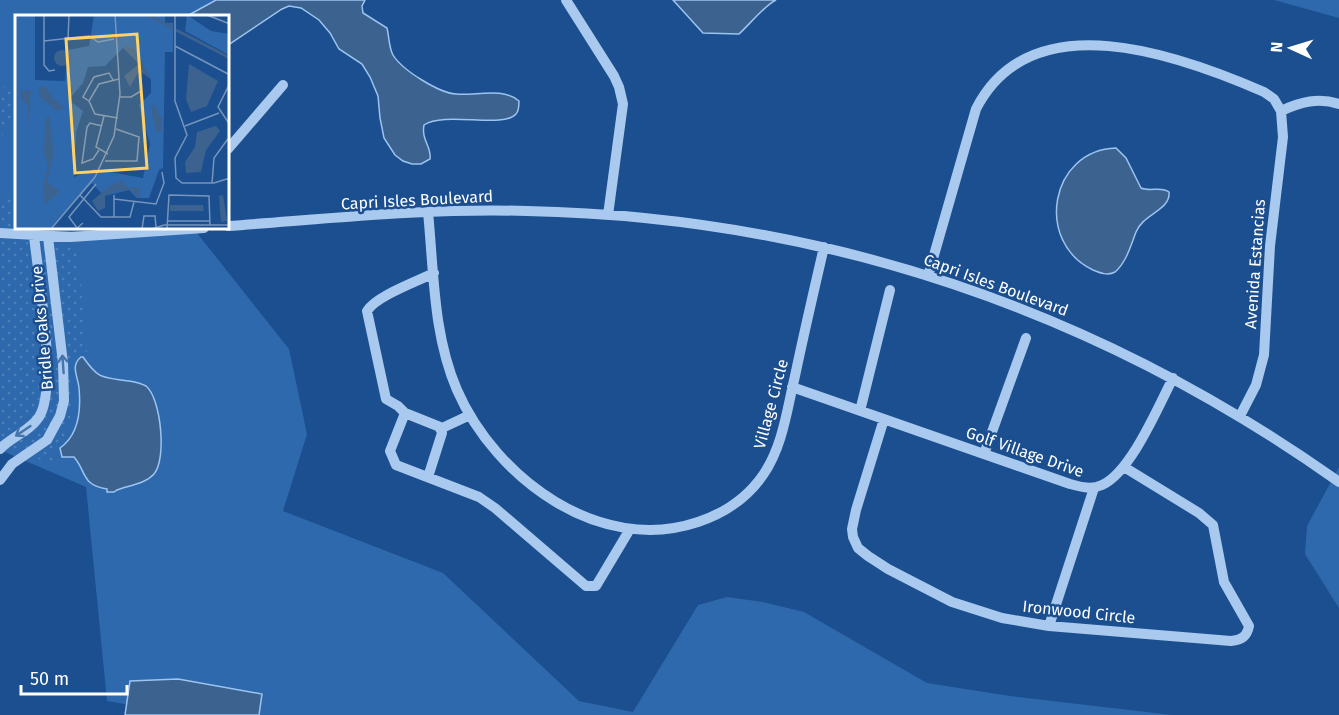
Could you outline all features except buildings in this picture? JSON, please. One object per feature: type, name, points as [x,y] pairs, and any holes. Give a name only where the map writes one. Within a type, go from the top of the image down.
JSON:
[{"type":"street","points":[[566,0],[619,87],[622,104],[608,215]]},
{"type":"street","points":[[928,276],[976,109],[997,78],[1026,57],[1054,48],[1080,46],[1149,52],[1205,69],[1264,92],[1274,99],[1281,111],[1305,102],[1339,104]]},
{"type":"street","points":[[230,147],[283,85]]},
{"type":"street","name":"Avenida Estancias","points":[[1240,416],[1256,385],[1264,355],[1270,246],[1284,137],[1281,111]]},
{"type":"street","name":"Capri Isles Boulevard","points":[[230,226],[428,212],[526,211],[608,215],[689,224],[824,248],[928,276],[998,299],[1084,334],[1173,378],[1240,416],[1339,482]]},
{"type":"street","name":"Village Circle","points":[[428,212],[435,303],[441,344],[458,392],[470,415],[494,448],[522,477],[540,491],[577,514],[597,522],[630,529],[655,530],[691,525],[726,510],[741,500],[763,474],[771,461],[781,434],[824,248]]},
{"type":"street","points":[[0,232],[48,237],[170,230]]},
{"type":"street","name":"Bridle Oaks Drive","points":[[12,464],[1,448],[38,419],[47,395],[48,369],[33,236]]},
{"type":"street","name":"Bridle Oaks Drive","points":[[0,480],[12,464],[47,440],[60,416],[64,401],[63,363],[48,237]]},
{"type":"street","points":[[428,477],[440,443],[442,433],[440,427],[405,413],[386,399],[367,311],[380,300],[434,273]]},
{"type":"street","points":[[860,411],[890,290]]},
{"type":"street","points":[[984,454],[1026,338]]},
{"type":"street","name":"Golf Village Drive","points":[[884,419],[1076,486],[1094,488],[1112,479],[1124,467],[1173,378]]},
{"type":"street","points":[[792,387],[884,419]]},
{"type":"street","name":"Bridle Oaks Drive","points":[[44,408],[60,416]]},
{"type":"street","points":[[405,413],[390,451],[396,465],[479,497],[586,586],[596,586],[630,529]]},
{"type":"street","points":[[440,429],[470,415]]},
{"type":"street","name":"Ironwood Circle","points":[[884,419],[853,522],[853,537],[858,548],[888,569],[952,602],[1002,618],[1049,626],[1231,641],[1242,638],[1249,626],[1224,582],[1213,525],[1199,513],[1124,467]]},
{"type":"street","points":[[1049,626],[1094,488]]},
{"type":"shaded area","points":[[0,0],[298,0],[230,44],[230,15],[15,15],[15,230],[195,230],[289,349],[307,434],[283,511],[443,573],[579,701],[633,712],[698,605],[727,597],[763,602],[804,612],[927,683],[1010,696],[1172,715],[191,715],[107,701],[86,487],[0,450]]},
{"type":"shaded area","points":[[216,0],[365,0],[362,6],[363,13],[387,28],[393,55],[412,74],[449,93],[505,94],[519,101],[519,108],[516,114],[499,120],[445,119],[424,125],[423,130],[430,159],[421,164],[412,164],[395,155],[384,138],[378,96],[362,64],[339,49],[319,20],[301,8],[289,6],[230,44],[230,15],[189,15]]},
{"type":"shaded area","points":[[673,0],[776,0],[739,34],[703,33]]},
{"type":"shaded area","points":[[1274,0],[1339,0],[1339,18]]},
{"type":"shaded area","points":[[15,86],[15,108],[0,140],[0,88]]},
{"type":"shaded area","points":[[1116,148],[1126,158],[1141,188],[1163,189],[1169,192],[1166,203],[1144,221],[1136,232],[1119,268],[1107,274],[1093,270],[1074,257],[1062,239],[1057,220],[1058,199],[1064,180],[1076,164],[1094,153]]},
{"type":"shaded area","points":[[0,198],[15,199],[15,227],[0,225]]},
{"type":"shaded area","points":[[0,240],[77,244],[87,352],[76,353],[68,362],[72,388],[70,422],[65,435],[54,447],[55,459],[59,462],[48,463],[0,443]]},
{"type":"shaded area","points":[[81,357],[97,374],[107,378],[140,383],[146,386],[151,393],[159,415],[161,443],[158,466],[154,474],[146,480],[114,492],[107,492],[107,489],[89,481],[74,457],[62,457],[60,448],[75,429],[79,413],[80,396],[75,368]]},
{"type":"shaded area","points":[[1339,467],[1339,608],[1305,554],[1307,526]]},
{"type":"shaded area","points":[[178,679],[262,694],[259,715],[125,715],[130,681]]}]
